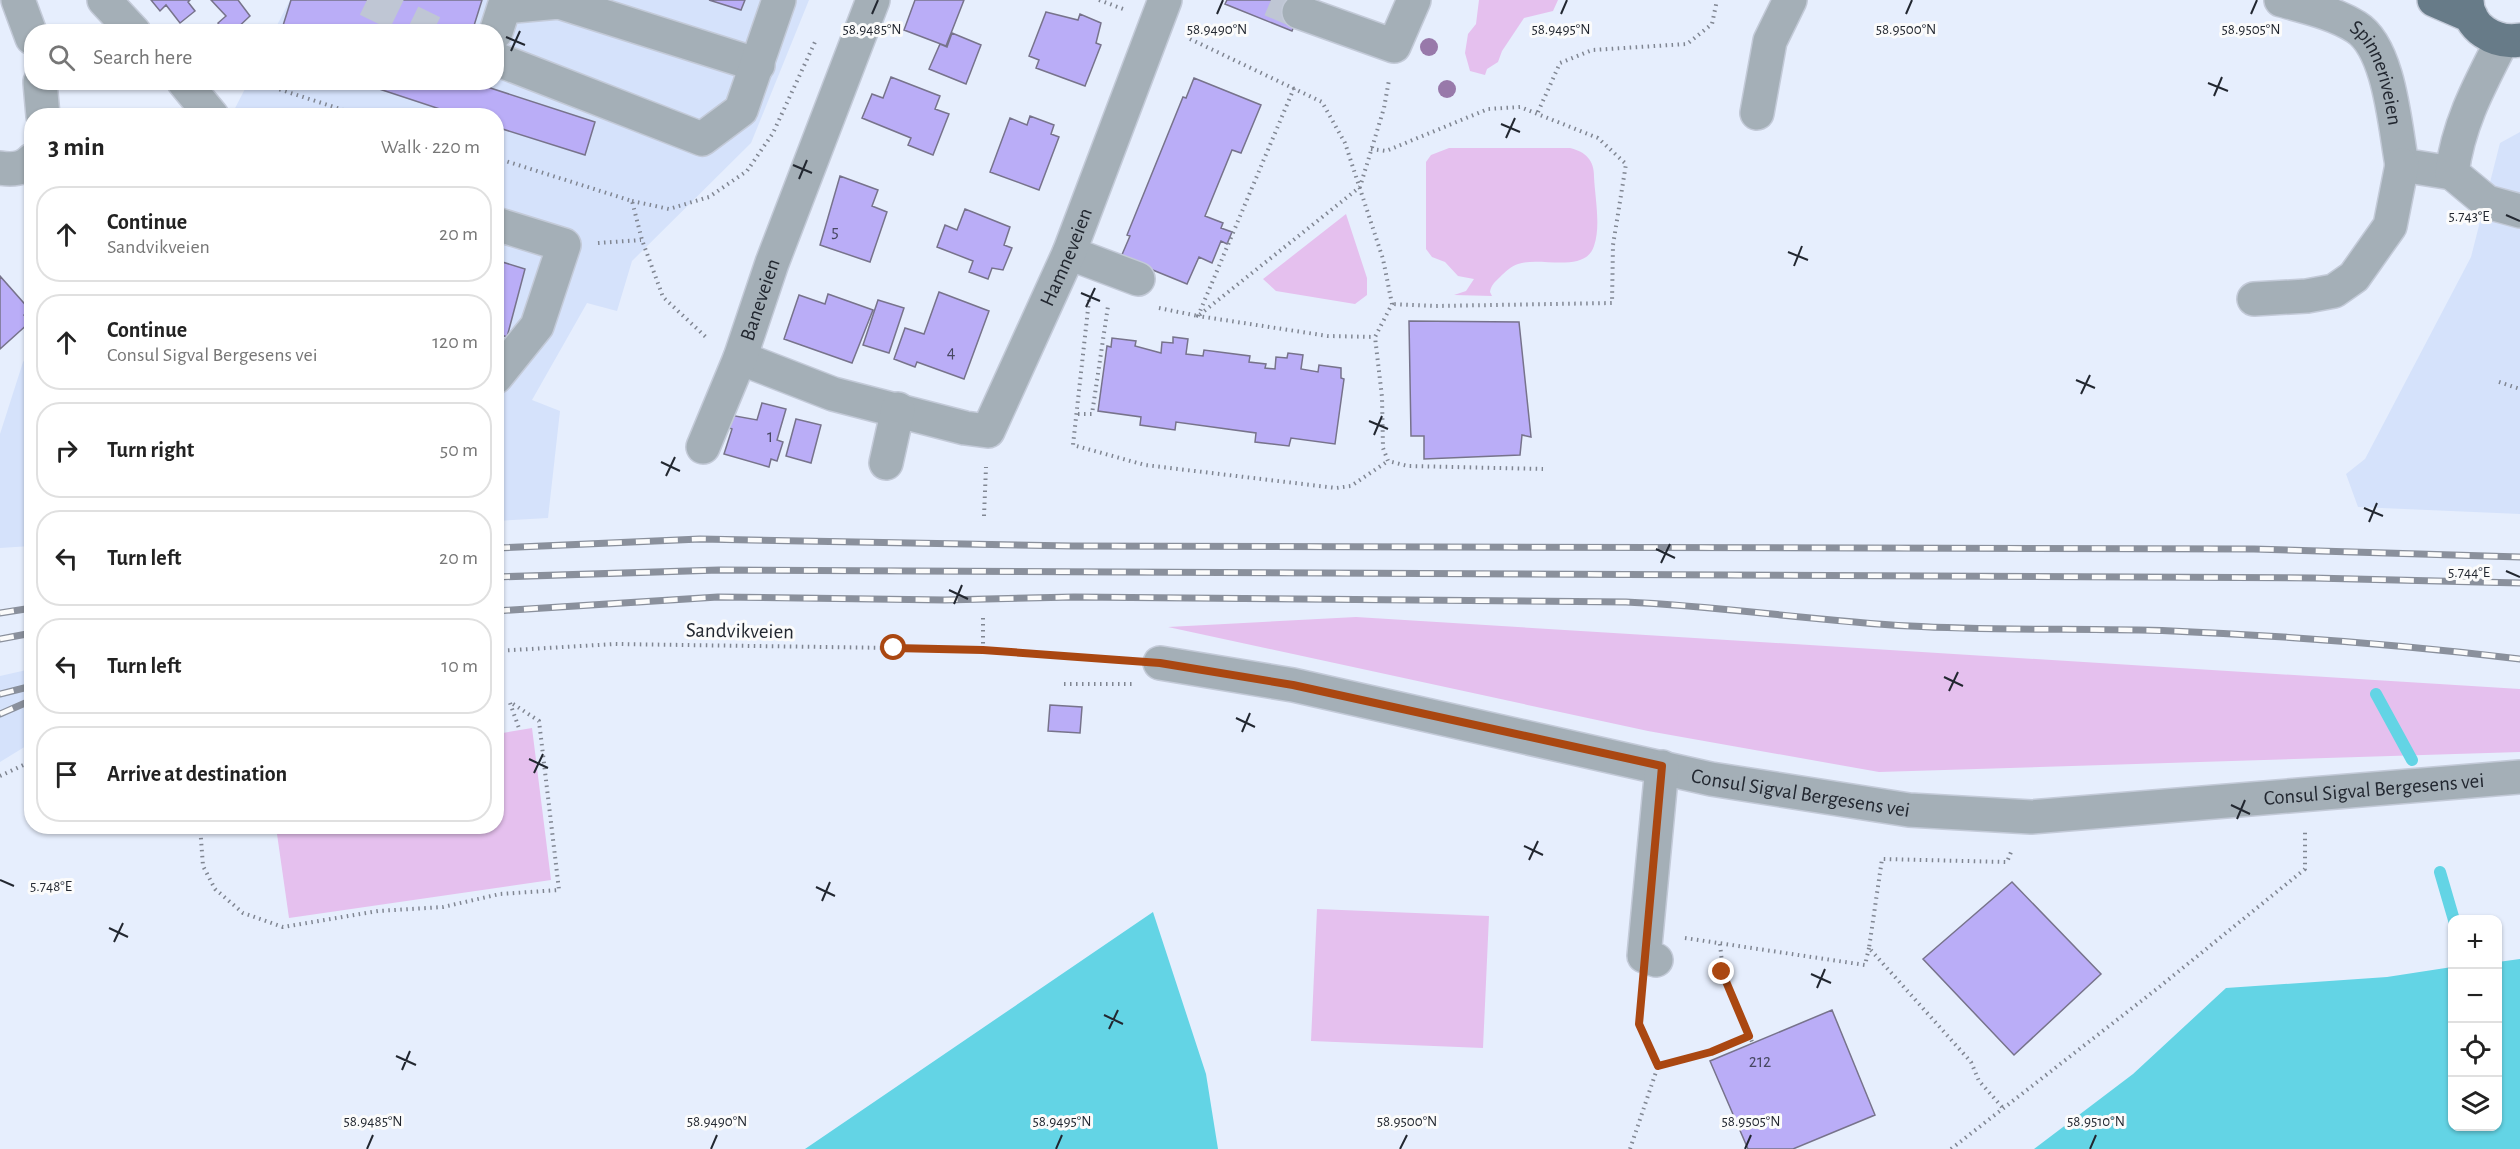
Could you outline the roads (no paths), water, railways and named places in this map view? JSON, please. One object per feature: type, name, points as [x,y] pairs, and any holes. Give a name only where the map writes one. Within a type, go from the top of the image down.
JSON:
[{"type":"main road","points":[[2434,0],[2469,8],[2488,35],[2511,41]]},
{"type":"street","points":[[0,10],[18,0],[27,24]]},
{"type":"street","points":[[104,0],[127,24]]},
{"type":"street","points":[[504,62],[702,139],[741,111],[780,0]]},
{"type":"street","name":"Baneveien","points":[[873,0],[772,263],[740,357],[833,393],[965,428],[988,430]]},
{"type":"street","points":[[1299,12],[1394,46],[1414,0]]},
{"type":"street","points":[[1758,113],[1770,41],[1790,0]]},
{"type":"street","name":"Spinneriveien","points":[[2254,299],[2307,296],[2334,291],[2354,277],[2391,226],[2402,165],[2383,67],[2375,46],[2357,27],[2330,14],[2281,0]]},
{"type":"street","points":[[499,24],[504,7],[559,2],[758,65]]},
{"type":"street","name":"Hamneveien","points":[[988,430],[1082,258],[1161,11]]},
{"type":"street","points":[[2452,172],[2455,147],[2465,117],[2511,41]]},
{"type":"street","points":[[41,90],[42,108]]},
{"type":"street","points":[[190,90],[205,108]]},
{"type":"street","points":[[2402,165],[2452,172],[2487,202],[2520,211]]},
{"type":"street","points":[[0,168],[11,170],[24,166]]},
{"type":"street","points":[[504,226],[564,245],[537,326],[504,367]]},
{"type":"street","points":[[1082,258],[1138,279]]},
{"type":"street","points":[[703,447],[740,357]]},
{"type":"street","points":[[886,463],[898,409]]},
{"type":"street","name":"Consul Sigval Bergesens vei","points":[[1160,663],[1293,685],[1662,766],[1711,779],[1909,810],[2031,817],[2520,777]]},
{"type":"street","points":[[1659,951],[1662,766]]},
{"type":"water","points":[[1153,912],[1206,1074],[1218,1149],[805,1149]]},
{"type":"water","points":[[2520,959],[2520,1149],[2034,1149],[2133,1074],[2226,988],[2387,977],[2448,968],[2448,1131],[2502,1131],[2502,961]]},
{"type":"waterway","points":[[2376,694],[2412,760]]},
{"type":"waterway","points":[[2440,872],[2453,915]]},
{"type":"tunnel","points":[[367,0],[416,24]]},
{"type":"tunnel","points":[[1271,0],[1299,12]]},
{"type":"railway","points":[[504,548],[700,539],[1072,546],[2254,549],[2520,557]]},
{"type":"railway","points":[[504,577],[719,570],[2313,578],[2520,583]]},
{"type":"railway","points":[[504,610],[718,597],[945,600],[1074,597],[1626,602],[1910,626],[2172,631],[2259,636],[2390,645],[2520,659]]},
{"type":"railway","points":[[0,613],[24,609]]},
{"type":"railway","points":[[0,639],[24,634]]},
{"type":"railway","points":[[0,694],[24,688]]},
{"type":"railway","points":[[0,714],[24,704]]}]
